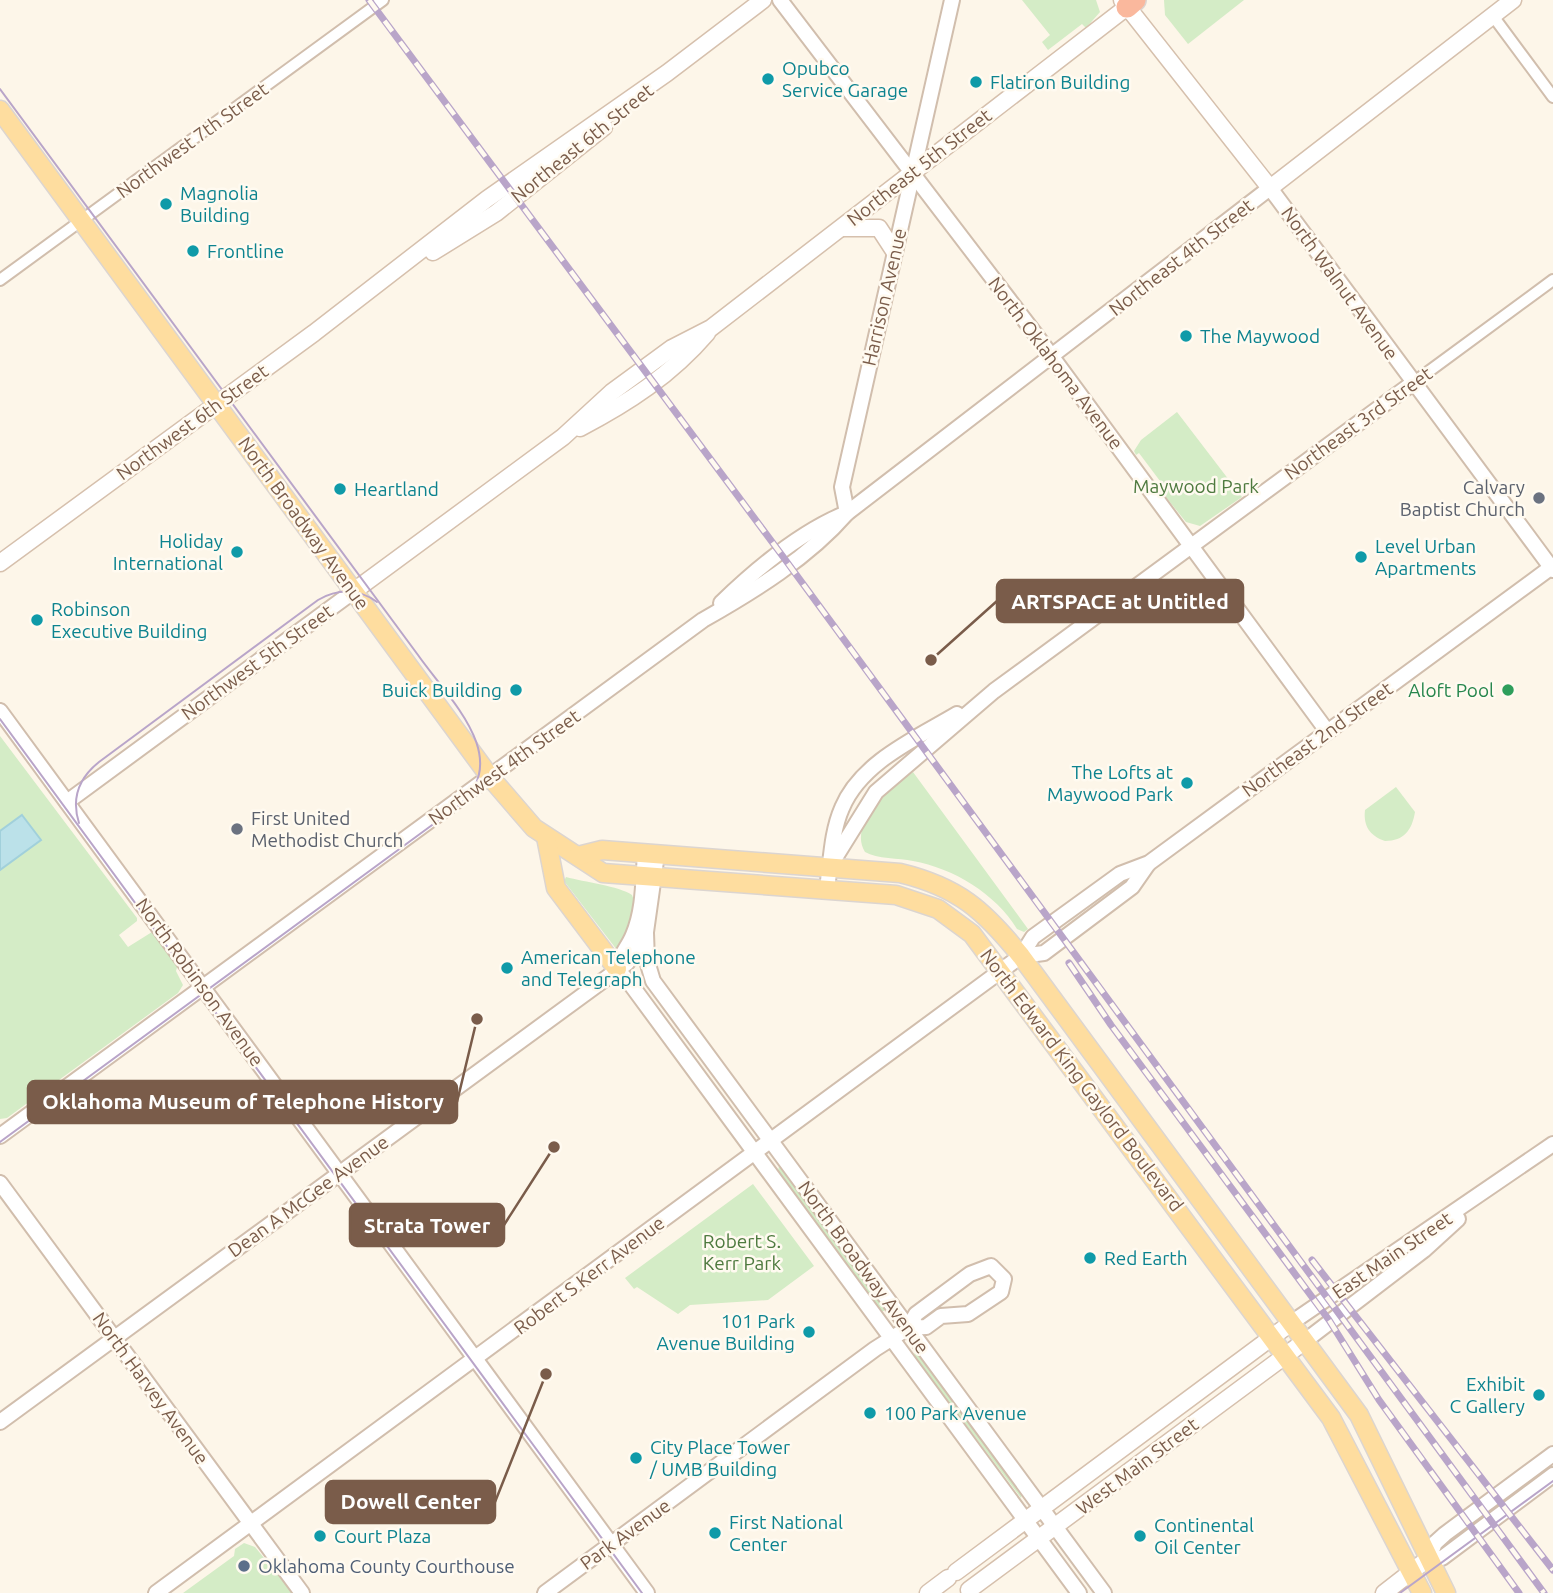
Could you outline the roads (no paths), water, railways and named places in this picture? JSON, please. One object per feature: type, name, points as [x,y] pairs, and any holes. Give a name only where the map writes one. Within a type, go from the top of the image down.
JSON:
[{"type":"main road","name":"Northeast 6th Street","points":[[486,198],[667,73],[763,0]]},
{"type":"main road","name":"Northeast 4th Street","points":[[1270,188],[1513,0]]},
{"type":"main road","name":"Northeast 5th Street","points":[[563,437],[622,406],[672,370],[711,328],[1128,2]]},
{"type":"main road","name":"North Walnut Avenue","points":[[1128,2],[1270,188]]},
{"type":"main road","name":"Northeast 6th Street","points":[[496,213],[553,170],[667,73]]},
{"type":"main road","name":"North Broadway Avenue","points":[[0,110],[490,776],[515,808],[545,837],[578,856]]},
{"type":"main road","name":"Northwest 6th Street","points":[[0,563],[383,281],[486,198]]},
{"type":"main road","name":"Northwest 6th Street","points":[[383,281],[496,213]]},
{"type":"main road","points":[[842,228],[878,228],[894,251]]},
{"type":"main road","name":"Northeast 5th Street","points":[[611,392],[672,348],[711,328]]},
{"type":"main road","name":"Northwest 5th Street","points":[[354,591],[563,437],[611,392]]},
{"type":"main road","points":[[545,837],[556,888],[617,970]]},
{"type":"main road","points":[[578,856],[602,849],[651,854]]},
{"type":"main road","name":"North Edward King Gaylord Boulevard","points":[[651,854],[900,873],[937,883],[970,901],[989,917],[1139,1114],[1366,1428],[1446,1593]]},
{"type":"main road","name":"North Edward King Gaylord Boulevard","points":[[578,856],[603,873],[896,895],[938,909],[972,934],[1112,1118],[1343,1436],[1422,1593]]},
{"type":"main road","points":[[1112,1118],[1127,1113],[1139,1114]]},
{"type":"main road","name":"West Main Street","points":[[928,1593],[1292,1323]]},
{"type":"main road","name":"West Main Street","points":[[969,1590],[1305,1341]]},
{"type":"main road","points":[[1153,1427],[1165,1444]]},
{"type":"main road","points":[[1384,1593],[1429,1558]]},
{"type":"street","name":"Northwest 7th Street","points":[[0,280],[383,0]]},
{"type":"street","name":"North Oklahoma Avenue","points":[[780,0],[1052,357],[1327,731]]},
{"type":"street","name":"Harrison Avenue","points":[[847,513],[842,487],[952,0]]},
{"type":"street","points":[[1493,16],[1553,97]]},
{"type":"street","name":"Northeast 4th Street","points":[[847,513],[1270,188]]},
{"type":"street","name":"North Walnut Avenue","points":[[1270,188],[1552,568]]},
{"type":"street","name":"Northeast 3rd Street","points":[[827,888],[842,808],[854,787],[897,751],[994,691],[1553,280]]},
{"type":"street","name":"Northwest 4th Street","points":[[0,1136],[703,620],[753,591],[830,532],[847,513]]},
{"type":"street","name":"Northeast 2nd Street","points":[[1021,956],[1044,953],[1132,887],[1149,863],[1552,568]]},
{"type":"street","name":"Northwest 5th Street","points":[[67,802],[354,591]]},
{"type":"street","name":"Northeast 3rd Street","points":[[830,866],[865,806],[994,691]]},
{"type":"street","name":"North Robinson Avenue","points":[[0,711],[647,1593]]},
{"type":"street","name":"Dean A McGee Avenue","points":[[0,1422],[627,963],[646,932],[651,854]]},
{"type":"street","name":"Dean A McGee Avenue","points":[[617,970],[619,955],[633,936],[649,876]]},
{"type":"street","name":"North Broadway Avenue","points":[[646,932],[649,972],[653,981],[1104,1593]]},
{"type":"street","name":"Robert S Kerr Avenue","points":[[156,1593],[1021,956]]},
{"type":"street","name":"North Broadway Avenue","points":[[617,970],[632,986],[1079,1593]]},
{"type":"street","name":"East Main Street","points":[[1292,1323],[1493,1188],[1553,1144]]},
{"type":"street","name":"North Harvey Avenue","points":[[0,1183],[302,1593]]},
{"type":"street","name":"East Main Street","points":[[1305,1341],[1424,1250],[1493,1188]]},
{"type":"street","name":"Park Avenue","points":[[545,1593],[908,1328],[916,1314],[984,1266],[991,1266],[1004,1279],[1001,1292],[974,1311],[941,1316],[926,1327],[908,1328]]},
{"type":"street","points":[[1553,1454],[1445,1534],[1435,1543],[1429,1558],[1442,1558],[1553,1475]]},
{"type":"water","points":[[22,815],[41,840],[0,870],[0,831]]},
{"type":"tram line","points":[[0,89],[459,709],[471,729],[478,749],[480,769],[474,788],[458,806],[0,1142]]},
{"type":"tram line","points":[[79,823],[76,805],[78,789],[86,775],[99,762],[318,600],[340,592],[355,592],[377,602]]},
{"type":"tram line","points":[[0,719],[642,1593]]},
{"type":"tram line","points":[[1400,1593],[1553,1481]]},
{"type":"railway","points":[[369,0],[784,558],[1544,1593]]},
{"type":"railway","points":[[1069,963],[1111,1025],[1329,1320],[1379,1400],[1519,1593]]},
{"type":"railway","points":[[1312,1260],[1553,1570]]},
{"type":"place","name":"Opubco Service Garage","points":[[768,79]]},
{"type":"place","name":"Flatiron Building","points":[[976,82]]},
{"type":"place","name":"Magnolia Building","points":[[166,204]]},
{"type":"place","name":"Frontline","points":[[193,251]]},
{"type":"place","name":"The Maywood","points":[[1186,336]]},
{"type":"place","name":"Heartland","points":[[340,489]]},
{"type":"place","name":"Calvary Baptist Church","points":[[1539,498]]},
{"type":"place","name":"Holiday International","points":[[237,552]]},
{"type":"place","name":"Level Urban Apartments","points":[[1361,557]]},
{"type":"place","name":"Robinson Executive Building","points":[[37,620]]},
{"type":"place","name":"ARTSPACE at Untitled","points":[[931,660]]},
{"type":"place","name":"Buick Building","points":[[516,690]]},
{"type":"place","name":"Aloft Pool","points":[[1508,690]]},
{"type":"place","name":"The Lofts at Maywood Park","points":[[1187,783]]},
{"type":"place","name":"First United Methodist Church","points":[[237,829]]},
{"type":"place","name":"American Telephone and Telegraph","points":[[507,968]]},
{"type":"place","name":"Oklahoma Museum of Telephone History","points":[[477,1019]]},
{"type":"place","name":"Strata Tower","points":[[554,1147]]},
{"type":"place","name":"Red Earth","points":[[1090,1258]]},
{"type":"place","name":"101 Park Avenue Building","points":[[809,1332]]},
{"type":"place","name":"Dowell Center","points":[[546,1374]]},
{"type":"place","name":"Exhibit C Gallery","points":[[1539,1395]]},
{"type":"place","name":"100 Park Avenue","points":[[870,1413]]},
{"type":"place","name":"City Place Tower / UMB Building","points":[[636,1458]]},
{"type":"place","name":"First National Center","points":[[715,1533]]},
{"type":"place","name":"Court Plaza","points":[[320,1536]]},
{"type":"place","name":"Continental Oil Center","points":[[1140,1536]]},
{"type":"place","name":"Oklahoma County Courthouse","points":[[244,1566]]},
{"type":"park label","name":"Maywood Park","points":[[1196,486]]},
{"type":"park label","name":"Robert S. Kerr Park","points":[[742,1252]]}]
